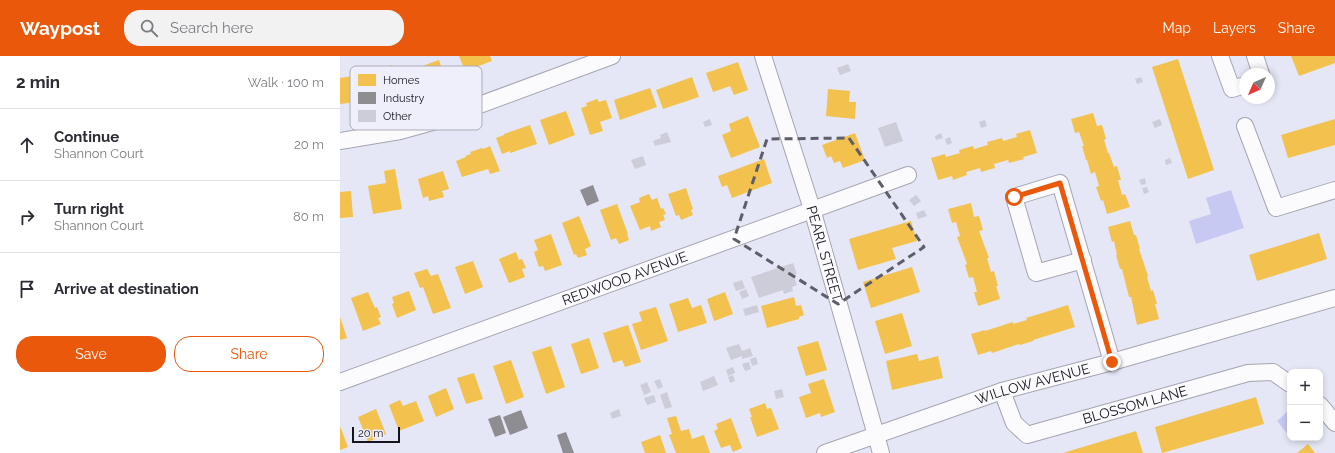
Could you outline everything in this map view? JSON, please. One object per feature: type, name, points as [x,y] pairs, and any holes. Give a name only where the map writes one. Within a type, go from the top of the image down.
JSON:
[{"type":"street","points":[[482,104],[612,56]]},
{"type":"street","name":"PEARL STREET","points":[[763,56],[812,209],[881,453]]},
{"type":"street","points":[[1220,56],[1232,89],[1239,87]]},
{"type":"street","points":[[1255,56],[1260,68]]},
{"type":"street","points":[[1245,126],[1276,208],[1335,190]]},
{"type":"street","points":[[340,141],[400,130]]},
{"type":"street","name":"REDWOOD AVENUE","points":[[340,382],[908,175]]},
{"type":"street","points":[[1082,260],[1036,273],[1014,197],[1060,183],[1112,362]]},
{"type":"street","name":"WILLOW AVENUE","points":[[825,453],[1002,391],[1112,362],[1335,298]]},
{"type":"street","name":"BLOSSOM LANE","points":[[1002,391],[1014,423],[1028,435],[1248,372],[1273,372],[1287,382]]},
{"type":"street","points":[[1323,409],[1335,423]]},
{"type":"highlighted area","points":[[849,138],[924,247],[838,304],[734,239],[767,139]]},
{"type":"shaded area","points":[[1231,190],[1244,228],[1196,244],[1189,221],[1211,214],[1206,198]]},
{"type":"shaded area","points":[[1287,412],[1287,433],[1277,421]]},
{"type":"building: Homes","points":[[459,56],[490,56],[492,61],[478,66],[463,66]]},
{"type":"building: Homes","points":[[1291,56],[1335,56],[1335,63],[1299,76]]},
{"type":"building: Homes","points":[[1178,59],[1214,170],[1188,179],[1152,67]]},
{"type":"building: Homes","points":[[439,60],[441,66],[422,66]]},
{"type":"building: Homes","points":[[738,62],[748,90],[734,95],[730,86],[713,92],[706,73]]},
{"type":"building: Homes","points":[[350,76],[350,103],[340,104],[340,78]]},
{"type":"building: Homes","points":[[692,77],[699,97],[663,109],[656,90]]},
{"type":"building: Homes","points":[[650,88],[657,107],[620,120],[614,100]]},
{"type":"building: Homes","points":[[828,89],[850,91],[849,102],[856,102],[855,119],[826,116]]},
{"type":"building: Homes","points":[[597,99],[599,102],[606,100],[612,118],[600,122],[603,131],[590,135],[581,108],[587,106],[586,103]]},
{"type":"building: Homes","points":[[566,111],[575,135],[549,145],[540,120]]},
{"type":"building: Homes","points":[[1093,113],[1097,126],[1102,125],[1108,153],[1114,167],[1117,166],[1121,180],[1118,180],[1122,195],[1125,194],[1130,207],[1107,214],[1103,200],[1101,201],[1096,187],[1099,186],[1095,172],[1091,174],[1079,132],[1075,133],[1071,119]]},
{"type":"building: Homes","points":[[748,116],[760,147],[731,158],[722,135],[731,131],[729,124]]},
{"type":"building: Homes","points":[[1335,119],[1335,145],[1288,158],[1281,135]]},
{"type":"building: Homes","points":[[530,125],[537,144],[510,153],[510,151],[502,154],[496,138]]},
{"type":"building: Homes","points":[[1030,130],[1037,153],[1023,157],[1024,159],[1009,163],[1008,160],[994,164],[995,168],[981,172],[980,168],[966,172],[967,175],[953,180],[952,176],[938,180],[931,158],[945,154],[946,157],[960,153],[959,150],[973,146],[974,149],[988,145],[987,142],[1002,138],[1003,141],[1017,137],[1016,134]]},
{"type":"building: Homes","points":[[855,133],[865,160],[843,168],[840,161],[834,163],[831,156],[827,158],[822,145]]},
{"type":"building: Homes","points":[[490,146],[500,171],[490,174],[488,169],[462,177],[456,161],[471,154],[470,152]]},
{"type":"building: Homes","points":[[764,159],[772,183],[732,198],[727,185],[722,187],[718,176]]},
{"type":"building: Homes","points":[[395,169],[402,209],[373,214],[368,186],[386,183],[384,171]]},
{"type":"building: Homes","points":[[443,171],[449,189],[442,191],[444,197],[429,201],[428,196],[423,198],[418,179]]},
{"type":"building: Homes","points":[[686,188],[693,209],[691,210],[693,215],[681,220],[679,215],[676,216],[668,194]]},
{"type":"building: Homes","points":[[351,191],[353,217],[340,218],[340,192]]},
{"type":"building: Homes","points":[[649,194],[652,200],[657,198],[661,209],[663,208],[666,214],[663,215],[665,220],[659,222],[661,227],[651,231],[650,226],[640,230],[630,206],[640,202],[639,198]]},
{"type":"building: Homes","points":[[971,203],[974,217],[979,216],[983,230],[979,231],[989,258],[987,258],[991,272],[994,271],[1000,299],[978,306],[974,292],[977,292],[973,277],[969,278],[965,265],[967,264],[957,237],[960,236],[956,222],[952,223],[948,209]]},
{"type":"building: Homes","points":[[617,204],[629,240],[619,244],[616,238],[611,240],[600,210]]},
{"type":"building: Homes","points":[[579,216],[591,246],[585,249],[587,255],[578,258],[576,254],[574,255],[562,223]]},
{"type":"building: Homes","points":[[911,221],[917,241],[892,248],[896,259],[858,270],[849,239]]},
{"type":"building: Homes","points":[[1130,221],[1134,235],[1136,235],[1151,291],[1153,290],[1159,319],[1137,325],[1131,297],[1129,297],[1122,269],[1120,269],[1116,255],[1114,241],[1112,242],[1108,227]]},
{"type":"building: Homes","points":[[1319,233],[1327,259],[1257,281],[1249,255]]},
{"type":"building: Homes","points":[[551,234],[562,265],[545,271],[543,266],[539,267],[534,252],[538,250],[534,240]]},
{"type":"building: Homes","points":[[516,252],[519,260],[522,259],[526,268],[522,269],[525,277],[509,283],[499,259]]},
{"type":"building: Homes","points":[[473,261],[483,287],[465,294],[455,267]]},
{"type":"building: Homes","points":[[912,267],[920,292],[871,308],[863,282]]},
{"type":"building: Homes","points":[[427,269],[431,276],[438,274],[451,308],[433,314],[423,287],[420,288],[414,273]]},
{"type":"building: Homes","points":[[409,291],[416,310],[397,318],[392,304],[394,303],[392,297]]},
{"type":"building: Homes","points":[[368,292],[375,308],[377,307],[381,317],[378,318],[381,324],[363,331],[351,298]]},
{"type":"building: Homes","points":[[725,292],[733,314],[714,321],[707,299]]},
{"type":"building: Homes","points":[[794,297],[796,306],[801,305],[804,315],[799,317],[799,319],[767,328],[761,306]]},
{"type":"building: Homes","points":[[688,298],[692,308],[701,305],[707,323],[678,332],[669,304]]},
{"type":"building: Homes","points":[[1068,305],[1075,327],[1020,345],[1019,344],[992,353],[991,351],[978,355],[971,334],[1013,322],[1013,324],[1027,320],[1026,318]]},
{"type":"building: Homes","points":[[656,307],[668,341],[641,350],[632,324],[642,321],[639,312]]},
{"type":"building: Homes","points":[[902,313],[912,346],[885,354],[875,321]]},
{"type":"building: Homes","points":[[340,317],[347,338],[340,340]]},
{"type":"building: Homes","points":[[628,325],[641,362],[625,367],[622,360],[613,363],[603,333]]},
{"type":"building: Homes","points":[[589,338],[599,368],[581,374],[571,344]]},
{"type":"building: Homes","points":[[818,341],[827,370],[806,376],[797,347]]},
{"type":"building: Homes","points":[[551,346],[565,387],[546,394],[532,352]]},
{"type":"building: Homes","points":[[917,354],[919,361],[938,356],[943,378],[892,390],[886,361]]},
{"type":"building: Homes","points":[[511,360],[524,397],[506,404],[493,366]]},
{"type":"building: Homes","points":[[474,373],[483,399],[466,404],[457,378]]},
{"type":"building: Homes","points":[[824,379],[835,412],[821,417],[820,413],[806,418],[799,397],[811,393],[808,384]]},
{"type":"building: Homes","points":[[446,388],[454,409],[436,417],[428,396]]},
{"type":"building: Homes","points":[[1256,397],[1264,424],[1162,453],[1155,427]]},
{"type":"building: Homes","points":[[400,400],[403,406],[416,401],[424,421],[399,431],[389,405]]},
{"type":"building: Homes","points":[[765,403],[767,409],[771,408],[779,429],[757,437],[750,417],[752,417],[749,409]]},
{"type":"building: Homes","points":[[376,409],[386,434],[368,442],[358,417]]},
{"type":"building: Homes","points":[[676,416],[681,431],[689,429],[692,439],[704,435],[710,453],[676,453],[669,435],[672,434],[667,418]]},
{"type":"building: Homes","points":[[731,418],[742,448],[733,452],[730,445],[721,448],[714,431],[718,429],[716,424]]},
{"type":"building: Homes","points":[[340,426],[348,447],[340,450]]},
{"type":"building: Homes","points":[[1136,431],[1143,453],[1063,453]]},
{"type":"building: Homes","points":[[660,435],[666,453],[645,453],[641,442]]},
{"type":"building: Homes","points":[[1308,444],[1315,453],[1297,453]]},
{"type":"building: Industry","points":[[593,185],[599,201],[587,206],[580,190]]},
{"type":"building: Industry","points":[[521,410],[528,428],[510,435],[503,417]]},
{"type":"building: Industry","points":[[500,415],[506,433],[495,437],[488,419]]},
{"type":"building: Industry","points":[[566,432],[574,453],[563,453],[557,435]]},
{"type":"building: Other","points":[[848,64],[851,71],[840,75],[837,68]]},
{"type":"building: Other","points":[[1141,77],[1143,82],[1137,84],[1135,79]]},
{"type":"building: Other","points":[[710,119],[712,125],[705,127],[703,122]]},
{"type":"building: Other","points":[[1160,119],[1162,125],[1155,128],[1152,122]]},
{"type":"building: Other","points":[[985,120],[987,126],[981,128],[979,122]]},
{"type":"building: Other","points":[[896,122],[903,141],[885,147],[878,128]]},
{"type":"building: Other","points":[[667,132],[671,142],[655,146],[653,141],[661,138],[660,135]]},
{"type":"building: Other","points":[[941,133],[943,138],[936,140],[935,136]]},
{"type":"building: Other","points":[[950,137],[952,143],[947,145],[945,139]]},
{"type":"building: Other","points":[[643,156],[646,165],[635,169],[631,160]]},
{"type":"building: Other","points":[[1170,158],[1172,163],[1166,165],[1165,160]]},
{"type":"building: Other","points":[[1145,178],[1146,184],[1141,185],[1139,180]]},
{"type":"building: Other","points":[[1147,187],[1149,192],[1144,194],[1142,188]]},
{"type":"building: Other","points":[[916,195],[921,201],[914,206],[909,200]]},
{"type":"building: Other","points":[[924,210],[927,216],[918,219],[916,213]]},
{"type":"building: Other","points":[[793,263],[797,274],[793,275],[797,285],[792,287],[793,291],[784,294],[783,290],[759,298],[751,277]]},
{"type":"building: Other","points":[[742,280],[745,288],[736,291],[733,283]]},
{"type":"building: Other","points":[[746,289],[749,296],[742,299],[739,292]]},
{"type":"building: Other","points":[[757,305],[759,312],[745,316],[743,309]]},
{"type":"building: Other","points":[[739,344],[742,351],[750,348],[753,356],[742,359],[742,356],[731,360],[726,348]]},
{"type":"building: Other","points":[[756,357],[758,364],[752,366],[750,359]]},
{"type":"building: Other","points":[[749,362],[751,369],[745,371],[742,364]]},
{"type":"building: Other","points":[[733,367],[735,373],[728,376],[726,370]]},
{"type":"building: Other","points":[[733,375],[735,381],[730,383],[728,377]]},
{"type":"building: Other","points":[[714,376],[718,385],[703,391],[700,382]]},
{"type":"building: Other","points":[[660,379],[663,387],[658,389],[654,381]]},
{"type":"building: Other","points":[[647,382],[651,392],[644,395],[640,385]]},
{"type":"building: Other","points":[[782,389],[784,397],[776,399],[774,391]]},
{"type":"building: Other","points":[[667,392],[672,407],[665,409],[660,395]]},
{"type":"building: Other","points":[[654,395],[656,402],[647,405],[644,398]]},
{"type":"building: Other","points":[[619,409],[621,416],[612,419],[610,413]]},
{"type":"route","points":[[1014,197],[1060,183],[1112,362]]}]
